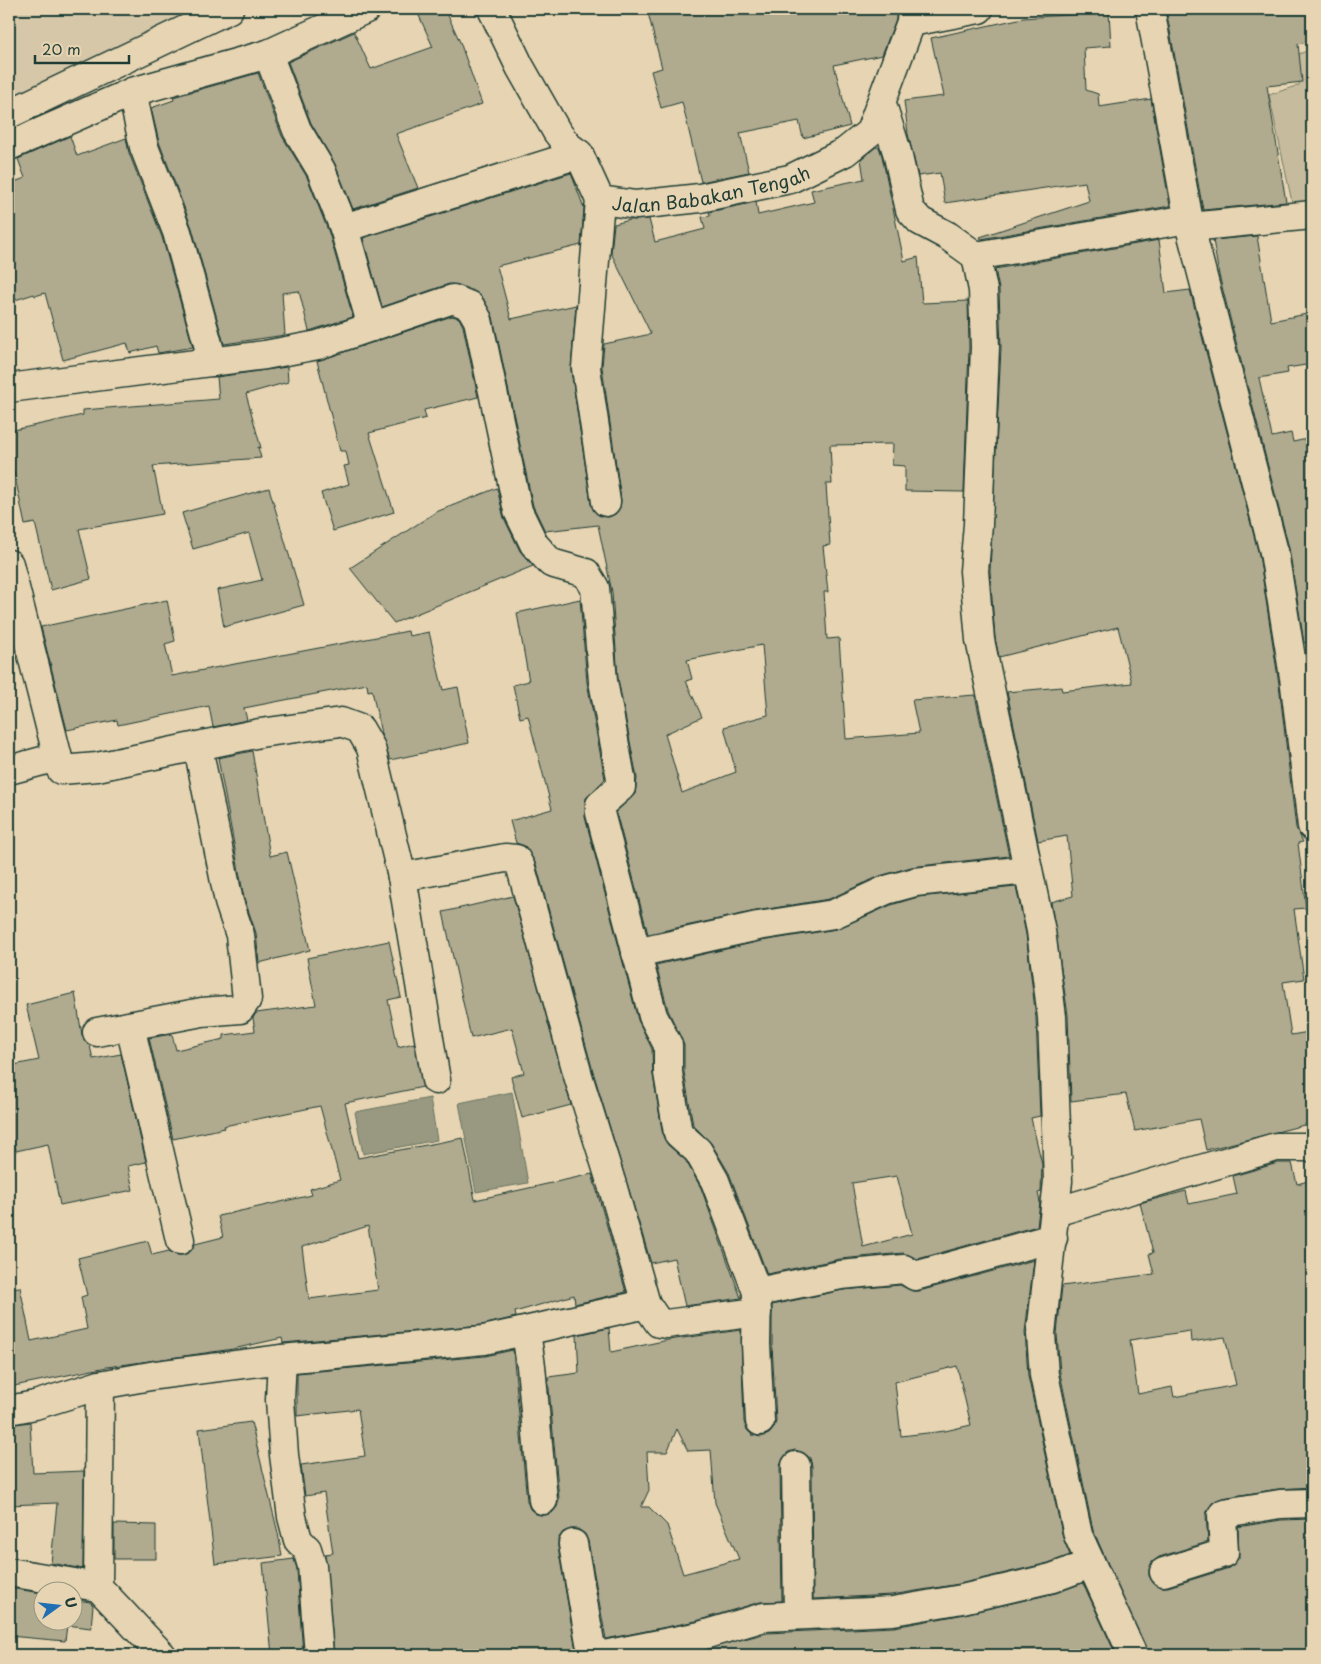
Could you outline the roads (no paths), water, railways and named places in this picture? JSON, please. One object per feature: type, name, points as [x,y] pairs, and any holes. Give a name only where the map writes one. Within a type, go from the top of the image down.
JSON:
[{"type":"street","points":[[9,114],[229,9]]},
{"type":"street","points":[[9,146],[132,92],[268,54],[366,9]]},
{"type":"street","name":"Jalan Babakan Tengah","points":[[492,9],[520,67],[557,132],[568,146],[579,154],[600,200],[636,205],[682,200],[790,179],[845,152],[870,132],[882,104],[912,16]]},
{"type":"street","points":[[912,16],[979,9]]},
{"type":"street","points":[[1150,9],[1189,223],[1274,552],[1308,754],[1312,826]]},
{"type":"street","points":[[268,54],[297,130],[321,170],[344,228],[372,328]]},
{"type":"street","points":[[132,92],[144,147],[177,232],[213,362]]},
{"type":"street","points":[[882,104],[897,152],[910,210],[920,221],[948,236],[976,256],[983,290],[986,347],[974,571],[980,640],[1041,931],[1052,1017],[1058,1181],[1041,1334],[1044,1375],[1078,1535],[1132,1655]]},
{"type":"street","points":[[344,228],[579,154]]},
{"type":"street","points":[[600,200],[586,368],[606,502]]},
{"type":"street","points":[[976,256],[1189,223],[1312,215]]},
{"type":"street","points":[[9,388],[213,362],[318,345],[453,299],[470,306],[478,320],[518,511],[534,544],[551,563],[586,573],[595,588],[603,681],[621,778],[621,786],[600,805],[600,813],[652,1016],[665,1035],[668,1045],[668,1074],[678,1134],[698,1151],[716,1180],[757,1302],[756,1344],[760,1421]]},
{"type":"street","points":[[10,574],[61,770],[97,767],[260,733],[340,722],[360,729],[371,748],[402,877],[436,1080]]},
{"type":"street","points":[[97,1032],[202,1012],[240,1009],[247,1000],[240,935],[230,902],[198,747]]},
{"type":"street","points":[[9,770],[57,757]]},
{"type":"street","points":[[402,877],[505,858],[516,859],[646,1304],[659,1323],[666,1324],[757,1302],[841,1275],[904,1269],[915,1276],[1276,1147],[1312,1146]]},
{"type":"street","points":[[636,953],[758,926],[834,914],[886,890],[915,882],[1027,870]]},
{"type":"street","points":[[130,1026],[180,1240]]},
{"type":"street","points":[[9,1410],[35,1405],[100,1385],[156,1375],[282,1359],[484,1340],[646,1304]]},
{"type":"street","points":[[526,1332],[531,1366],[543,1500]]},
{"type":"street","points":[[282,1359],[280,1400],[284,1455],[298,1540],[307,1549],[312,1566],[319,1655]]},
{"type":"street","points":[[98,1587],[100,1385]]},
{"type":"street","points":[[796,1466],[798,1614]]},
{"type":"street","points":[[1164,1572],[1224,1553],[1222,1522],[1224,1513],[1280,1504],[1312,1503]]},
{"type":"street","points":[[573,1544],[590,1642],[596,1655]]},
{"type":"street","points":[[604,1655],[700,1636],[764,1617],[902,1610],[962,1599],[1052,1578],[1090,1564]]},
{"type":"street","points":[[9,1572],[98,1587],[162,1655]]}]
